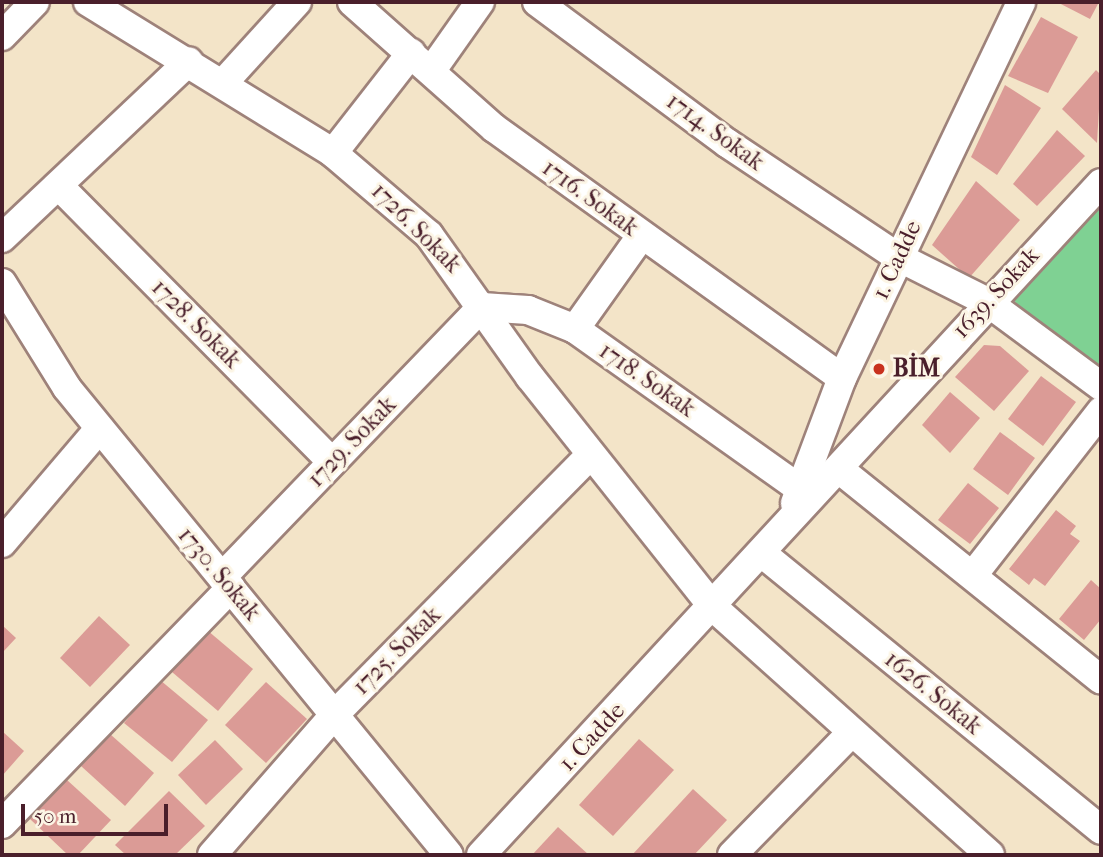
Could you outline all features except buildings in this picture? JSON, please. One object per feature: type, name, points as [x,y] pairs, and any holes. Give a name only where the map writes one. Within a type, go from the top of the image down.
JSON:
[{"type":"street","points":[[2,36],[35,2]]},
{"type":"street","name":"1726. Sokak","points":[[88,2],[128,11],[189,61],[225,81],[333,153],[429,235],[590,456],[714,608],[849,735],[981,853]]},
{"type":"street","points":[[225,81],[297,2]]},
{"type":"street","name":"1716. Sokak","points":[[352,2],[494,128],[842,378]]},
{"type":"street","points":[[333,153],[480,2]]},
{"type":"street","name":"1714. Sokak","points":[[537,2],[569,11],[727,143],[898,257],[986,301],[1101,386]]},
{"type":"street","name":"1. Cadde","points":[[789,525],[799,488],[842,378],[1021,2]]},
{"type":"street","points":[[2,238],[189,61]]},
{"type":"street","name":"1639. Sokak","points":[[839,469],[986,301],[1101,183]]},
{"type":"street","name":"1728. Sokak","points":[[59,186],[332,462]]},
{"type":"street","points":[[575,329],[641,236]]},
{"type":"street","name":"1730. Sokak","points":[[2,283],[99,429],[449,855]]},
{"type":"street","name":"1718. Sokak","points":[[482,307],[528,310],[575,329],[799,488]]},
{"type":"street","name":"1729. Sokak","points":[[2,824],[226,582],[332,462],[482,307]]},
{"type":"street","points":[[973,575],[1101,411]]},
{"type":"street","points":[[2,543],[99,429]]},
{"type":"street","name":"1725. Sokak","points":[[212,855],[335,714],[590,456]]},
{"type":"street","points":[[839,469],[1098,669]]},
{"type":"street","name":"1. Cadde","points":[[481,855],[764,555],[839,469]]},
{"type":"street","name":"1626. Sokak","points":[[764,555],[1101,830]]},
{"type":"street","points":[[732,855],[849,735]]},
{"type":"green space","points":[[1101,200],[1101,370],[1019,311],[1011,292]]},
{"type":"place","name":"BİM","points":[[879,369]]}]
